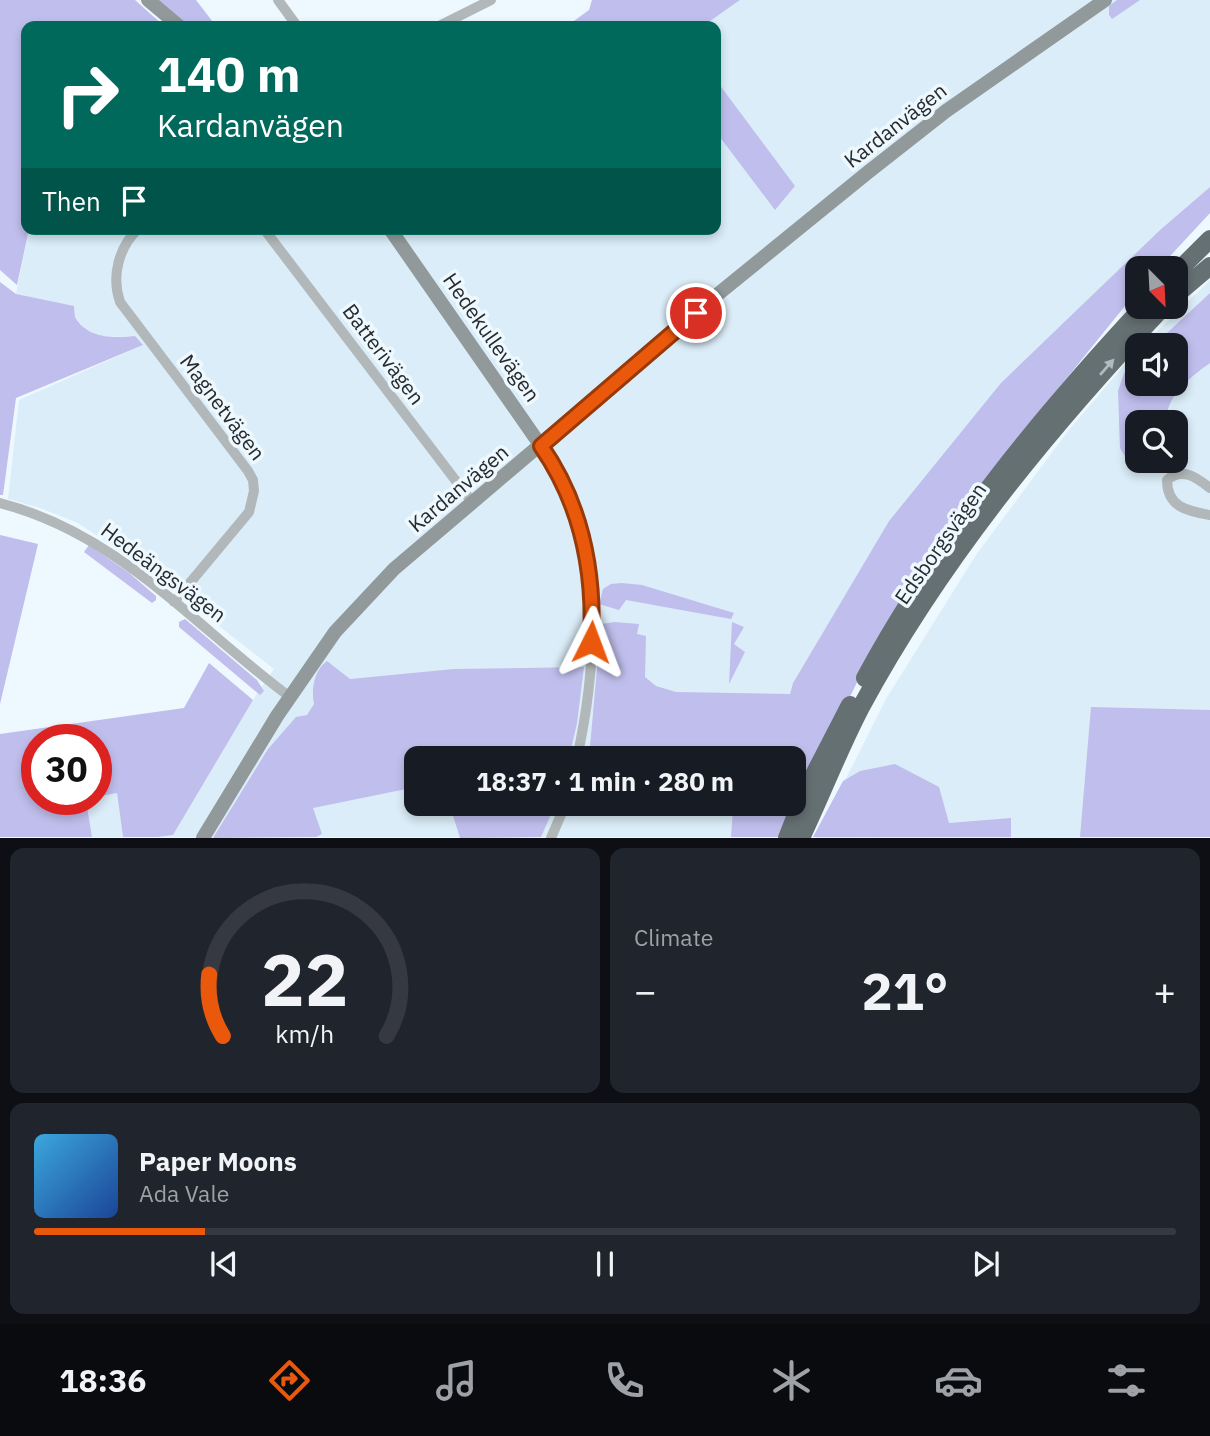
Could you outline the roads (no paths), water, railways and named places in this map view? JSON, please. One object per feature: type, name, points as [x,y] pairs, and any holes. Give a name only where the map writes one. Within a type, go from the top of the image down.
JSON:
[{"type":"highway","points":[[1188,261],[1210,239]]},
{"type":"highway","points":[[1188,285],[1210,266]]},
{"type":"highway","name":"Edsborgsvägen","points":[[788,838],[805,792],[830,742],[882,646],[928,573],[1024,443],[1132,319]]},
{"type":"highway","name":"Edsborgsvägen","points":[[804,838],[860,709],[980,520],[1111,362],[1152,319]]},
{"type":"street","points":[[148,0],[173,21]]},
{"type":"street","points":[[278,0],[293,21]]},
{"type":"street","points":[[449,21],[491,0]]},
{"type":"street","name":"Kardanvägen","points":[[203,838],[290,697],[335,632],[394,569],[713,299],[867,173],[946,111],[1105,0]]},
{"type":"street","name":"Magnetvägen","points":[[132,235],[121,251],[116,282],[120,302],[253,480],[254,491],[249,512],[174,602]]},
{"type":"street","name":"Batterivägen","points":[[269,235],[471,502]]},
{"type":"street","name":"Hedekullevägen","points":[[394,235],[541,446],[580,525],[593,597],[590,668],[580,746]]},
{"type":"street","points":[[1210,488],[1188,473],[1174,474],[1167,480],[1167,492],[1171,501],[1183,508],[1210,516]]},
{"type":"street","name":"Hedeängsvägen","points":[[0,503],[44,517],[94,542],[174,602],[290,697]]},
{"type":"street","points":[[551,838],[560,816]]}]
